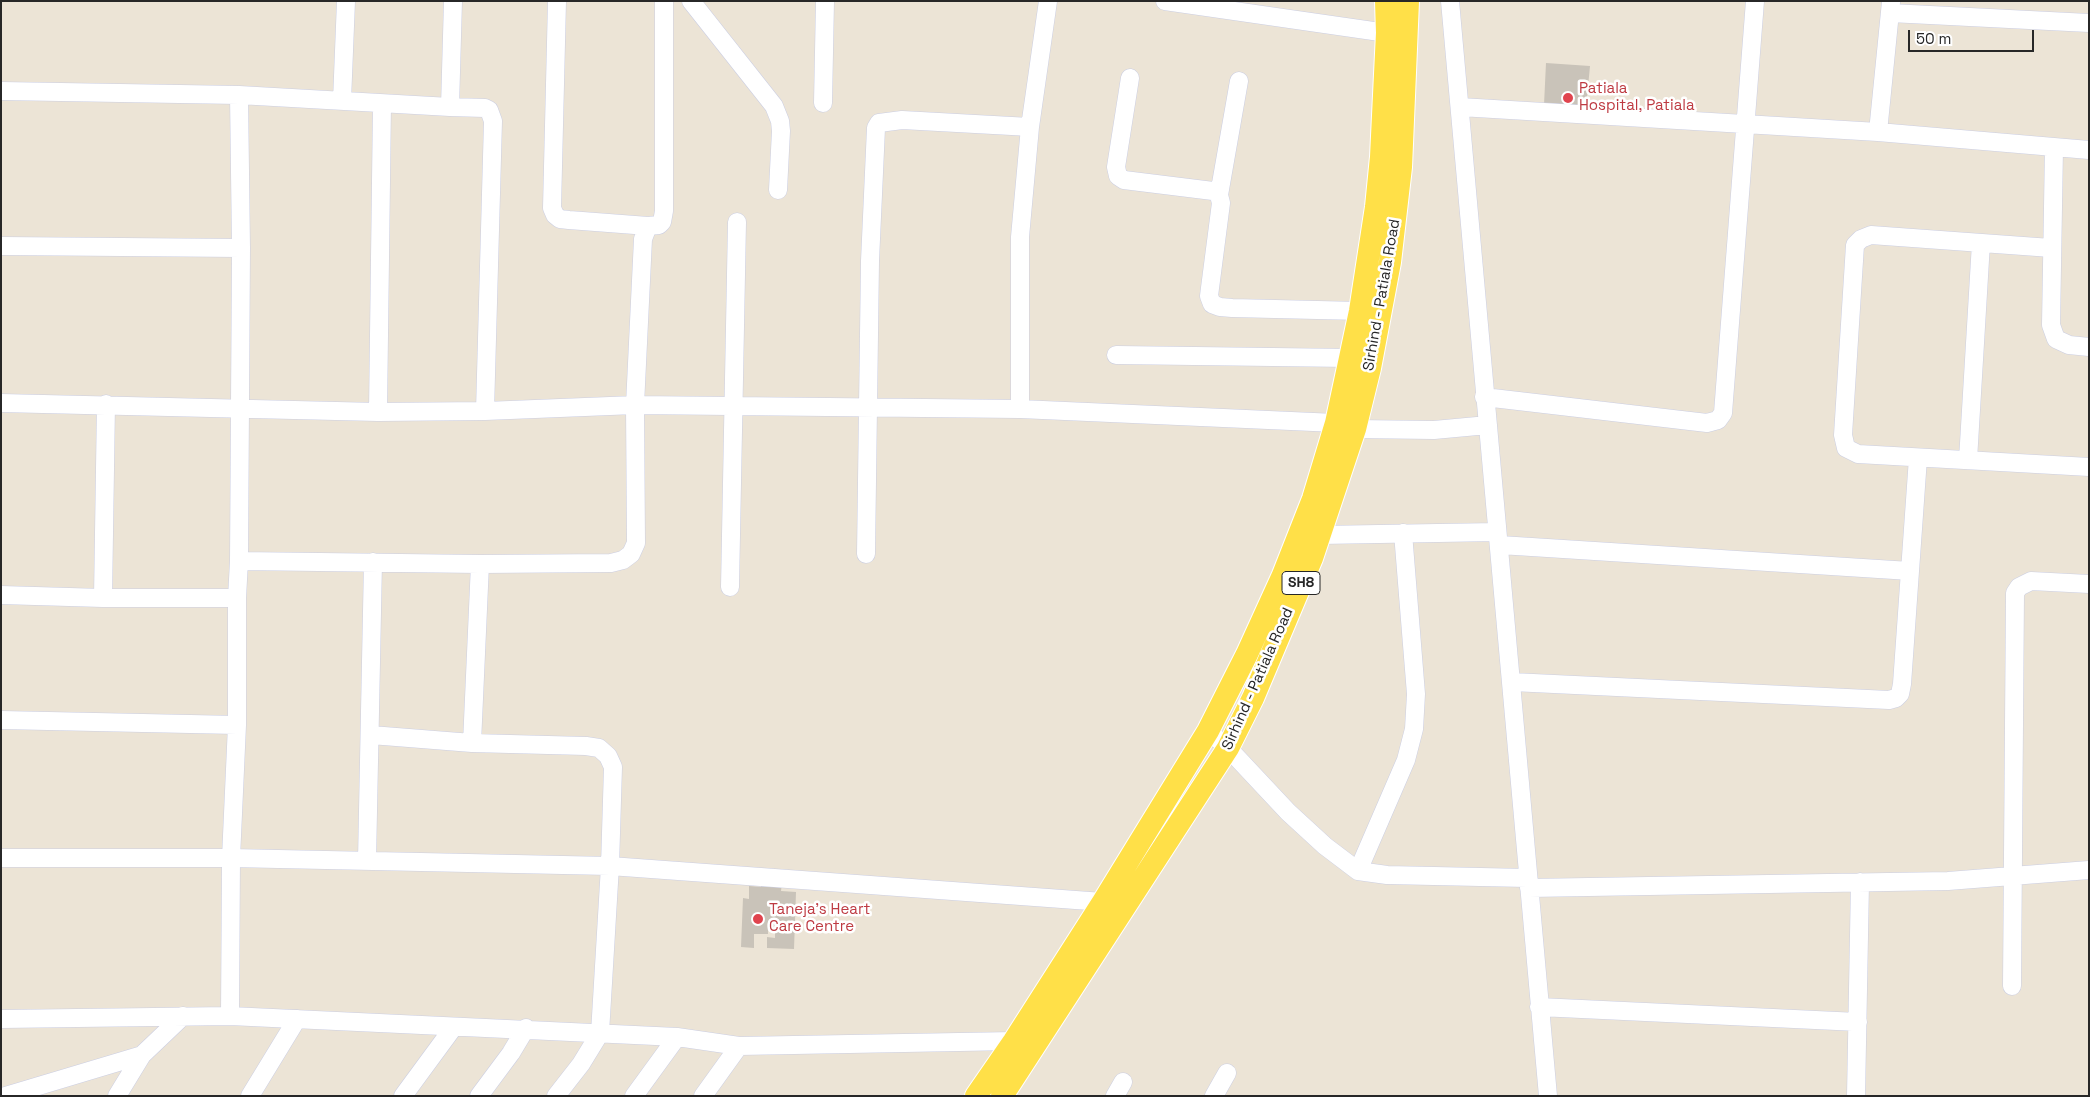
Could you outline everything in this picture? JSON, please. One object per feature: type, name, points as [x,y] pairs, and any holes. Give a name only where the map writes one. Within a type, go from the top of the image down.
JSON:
[{"type":"main road","points":[[976,1096],[1014,1041],[1103,902],[1208,730],[1247,654],[1283,575],[1345,426],[1350,358],[1360,310],[1376,206],[1381,157],[1387,33],[1386,1]]},
{"type":"main road","name":"Sirhind - Patiala Road","points":[[1002,1096],[1228,748],[1253,698],[1320,535],[1345,426],[1370,368],[1390,262],[1401,166],[1408,1]]},
{"type":"street","points":[[342,101],[346,1]]},
{"type":"street","points":[[450,107],[453,1]]},
{"type":"street","points":[[557,1],[552,208],[555,215],[560,219],[648,226],[659,225],[664,218],[664,1]]},
{"type":"street","points":[[691,1],[774,106],[780,121],[781,131],[778,190]]},
{"type":"street","points":[[823,103],[825,1]]},
{"type":"street","points":[[1020,409],[1020,237],[1030,127],[1048,1]]},
{"type":"street","points":[[1165,1],[1387,33]]},
{"type":"street","points":[[1450,1],[1548,1096]]},
{"type":"street","points":[[1484,397],[1707,423],[1718,420],[1722,413],[1755,1]]},
{"type":"street","points":[[1878,132],[1891,7],[2089,23]]},
{"type":"street","points":[[1130,78],[1116,167],[1118,176],[1124,180],[1212,191],[1219,195]]},
{"type":"street","points":[[1240,81],[1219,195],[1221,203],[1209,296],[1212,304],[1220,308],[1360,310]]},
{"type":"street","points":[[1,91],[239,95],[485,108],[489,110],[493,121],[484,411]]},
{"type":"street","points":[[230,1016],[231,858],[237,725],[237,598],[239,561],[241,248],[239,95]]},
{"type":"street","points":[[378,412],[382,104]]},
{"type":"street","points":[[1460,107],[1878,132],[2089,150]]},
{"type":"street","points":[[866,554],[867,408],[874,136],[879,123],[902,120],[1030,127]]},
{"type":"street","points":[[2054,148],[2051,325],[2056,339],[2069,345],[2089,346]]},
{"type":"street","points":[[730,586],[735,406],[737,222]]},
{"type":"street","points":[[239,561],[480,564],[611,563],[623,560],[631,554],[636,543],[635,405],[643,239],[648,226]]},
{"type":"street","points":[[2051,248],[1871,235],[1861,239],[1856,245],[1843,435],[1846,448],[1858,454],[2089,467]]},
{"type":"street","points":[[1968,460],[1981,243]]},
{"type":"street","points":[[1,246],[241,248]]},
{"type":"street","points":[[1116,355],[1350,358]]},
{"type":"street","points":[[1,403],[106,404],[378,412],[484,411],[635,405],[1020,409],[1434,430],[1488,425]]},
{"type":"street","points":[[103,598],[106,404]]},
{"type":"street","points":[[1512,682],[1879,699],[1896,698],[1900,694],[1902,684],[1918,458]]},
{"type":"street","points":[[1320,535],[1403,533],[1499,538],[1910,571]]},
{"type":"street","points":[[1358,871],[1406,760],[1414,729],[1416,694],[1403,533]]},
{"type":"street","points":[[367,861],[373,562]]},
{"type":"street","points":[[472,743],[480,564]]},
{"type":"street","points":[[2012,986],[2016,593],[2019,587],[2031,581],[2089,584]]},
{"type":"street","points":[[1,595],[103,598],[237,598]]},
{"type":"street","points":[[1,720],[237,725]]},
{"type":"street","points":[[1208,730],[1228,748],[1288,812],[1325,846],[1358,871],[1387,875],[1528,883],[1948,881],[2089,870]]},
{"type":"street","points":[[371,735],[472,743],[586,746],[600,748],[608,756],[613,767],[610,866],[600,1033],[581,1064],[556,1096]]},
{"type":"street","points":[[1,858],[231,858],[610,866],[1103,902]]},
{"type":"street","points":[[1856,1096],[1860,882]]},
{"type":"street","points":[[1539,1007],[1858,1022]]},
{"type":"street","points":[[118,1096],[142,1055],[183,1016]]},
{"type":"street","points":[[1,1019],[230,1016],[453,1028],[526,1028],[677,1037],[739,1046],[1014,1041]]},
{"type":"street","points":[[250,1096],[297,1019]]},
{"type":"street","points":[[403,1096],[453,1028]]},
{"type":"street","points":[[479,1096],[511,1053],[526,1028]]},
{"type":"street","points":[[634,1096],[677,1037]]},
{"type":"street","points":[[703,1096],[739,1046]]},
{"type":"street","points":[[5,1096],[142,1055]]},
{"type":"street","points":[[1214,1096],[1227,1072]]},
{"type":"building","points":[[1546,63],[1590,66],[1586,108],[1544,105]]},
{"type":"building","points":[[761,882],[782,883],[781,891],[796,892],[794,949],[767,948],[767,937],[775,938],[775,929],[768,929],[768,934],[754,934],[754,948],[741,947],[743,898],[749,899],[749,886],[761,887]]},
{"type":"place","name":"Patiala Hospital, Patiala","points":[[1568,98]]},
{"type":"place","name":"Taneja's Heart Care Centre","points":[[758,919]]}]
